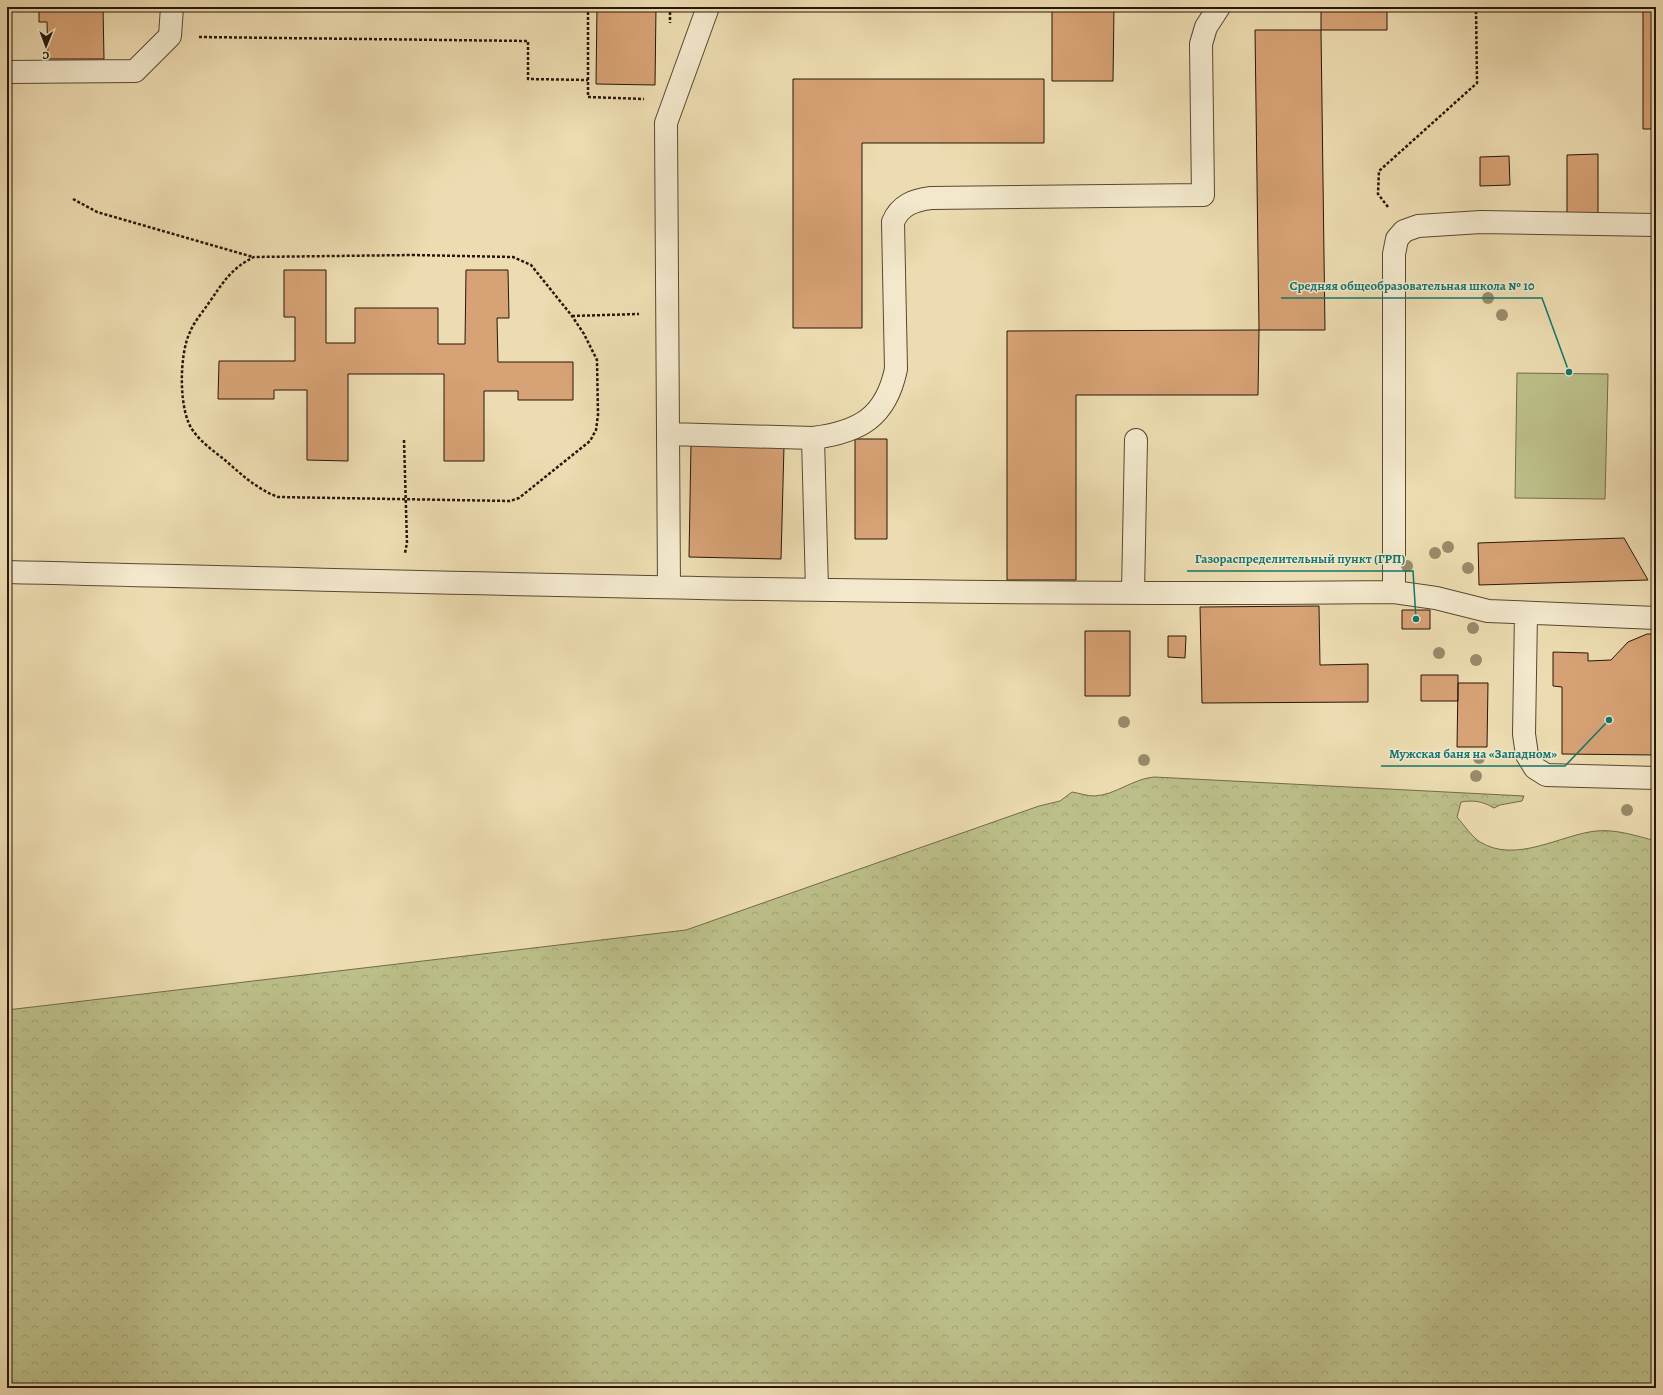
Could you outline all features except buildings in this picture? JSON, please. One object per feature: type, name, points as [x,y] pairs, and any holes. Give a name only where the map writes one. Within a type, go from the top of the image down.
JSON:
[{"type":"street","points":[[7,72],[135,71],[170,36],[172,7]]},
{"type":"street","points":[[668,587],[666,123],[708,7]]},
{"type":"street","points":[[668,434],[813,438],[844,433],[860,425],[872,416],[884,403],[892,388],[896,368],[893,222],[897,214],[905,206],[916,200],[932,198],[1203,195],[1201,44],[1206,27],[1219,7]]},
{"type":"street","points":[[1394,592],[1394,254],[1397,239],[1404,231],[1418,226],[1481,222],[1656,225]]},
{"type":"street","points":[[813,438],[817,590]]},
{"type":"street","points":[[1133,592],[1136,440]]},
{"type":"street","points":[[7,572],[817,590],[1394,592],[1436,598],[1488,611],[1656,618]]},
{"type":"street","points":[[1526,613],[1524,734],[1527,755],[1535,768],[1546,775],[1656,778]]},
{"type":"path","points":[[588,7],[588,97],[649,99]]},
{"type":"path","points":[[670,7],[670,30]]},
{"type":"path","points":[[1404,231],[1378,194],[1378,171],[1477,83],[1476,7]]},
{"type":"path","points":[[170,36],[528,41],[528,79],[588,80]]},
{"type":"path","points":[[74,199],[97,212],[254,257],[412,254],[513,257],[531,265],[572,316],[584,334],[597,360],[598,415],[596,430],[590,441],[519,498],[510,501],[278,497],[264,492],[252,484],[193,432],[187,419],[183,404],[182,362],[184,346],[190,332],[230,272],[241,263],[254,257]]},
{"type":"path","points":[[572,316],[647,314],[666,316]]},
{"type":"path","points":[[402,581],[407,543],[404,440]]},
{"type":"green space","points":[[1517,373],[1608,374],[1605,499],[1515,498]]},
{"type":"green space","points":[[1154,777],[1524,796],[1522,801],[1500,805],[1494,808],[1478,802],[1461,802],[1457,817],[1471,834],[1480,842],[1494,848],[1508,850],[1538,846],[1596,831],[1619,832],[1656,841],[1656,1388],[7,1388],[7,1010],[686,930],[1039,806],[1060,801],[1072,792],[1091,796],[1102,795],[1146,778]]},
{"type":"place","name":"Средняя общеобразовательная школа № 10","points":[[1569,372]]},
{"type":"place","name":"Газораспределительный пункт (ГРП)","points":[[1416,619]]},
{"type":"place","name":"Мужская баня на «Западном»","points":[[1609,720]]}]
